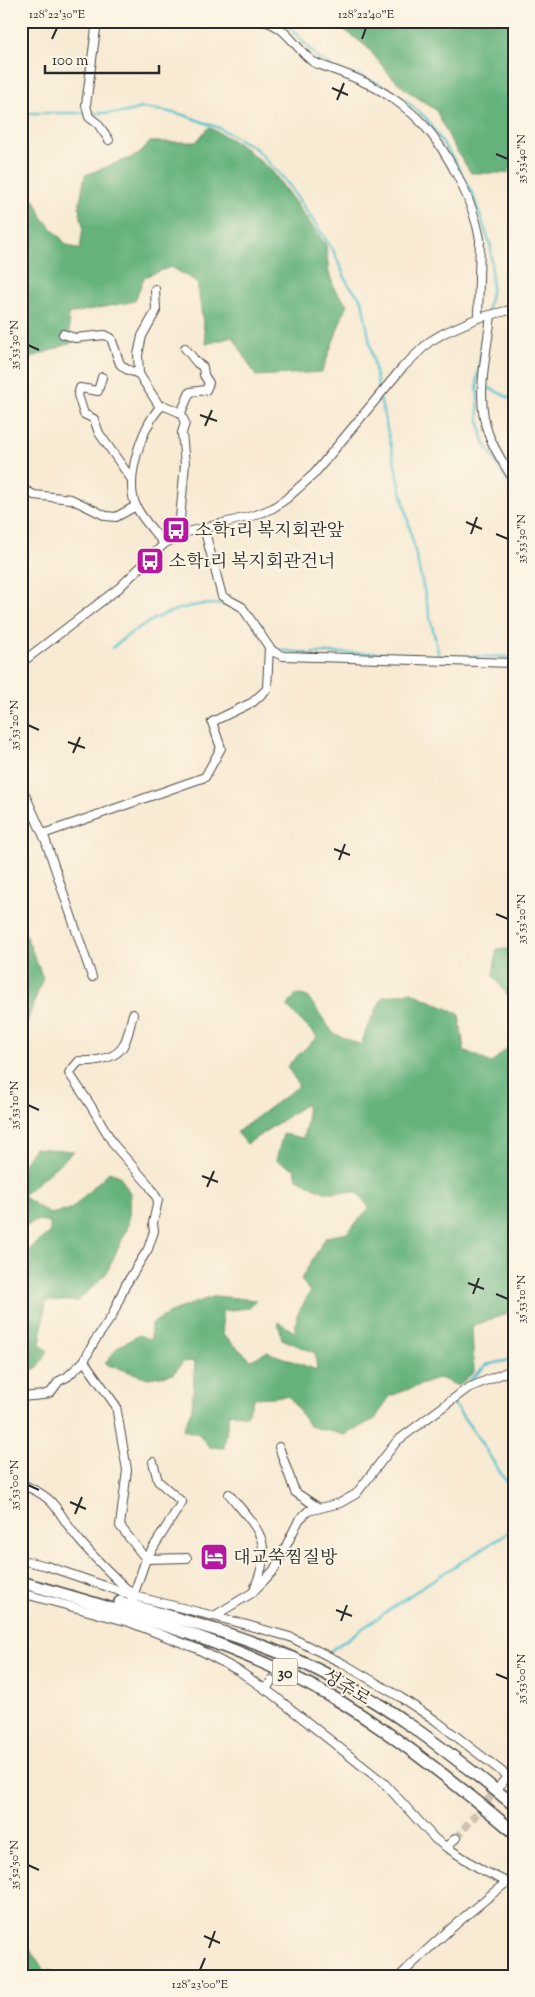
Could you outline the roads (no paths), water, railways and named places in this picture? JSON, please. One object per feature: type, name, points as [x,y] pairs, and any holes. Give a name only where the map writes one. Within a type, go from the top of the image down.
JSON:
[{"type":"highway","name":"성주로","points":[[21,1574],[132,1600],[218,1630],[305,1665],[371,1699],[419,1730],[514,1805]]},
{"type":"highway","name":"성주로","points":[[21,1582],[127,1612],[184,1631],[232,1648],[306,1682],[342,1702],[408,1748],[514,1832]]},
{"type":"street","points":[[97,21],[86,105],[90,117],[98,124],[109,140]]},
{"type":"street","points":[[263,21],[277,26],[313,62],[364,81],[392,98],[423,124],[452,165],[473,210],[480,239],[484,316],[482,402],[484,419],[488,434],[514,480]]},
{"type":"street","points":[[138,374],[138,355],[142,336],[156,311],[155,289]]},
{"type":"street","points":[[21,663],[119,588],[164,544],[184,532],[256,515],[286,500],[314,474],[402,368],[429,342],[444,333],[484,316],[514,309]]},
{"type":"street","points":[[63,334],[75,338],[92,338],[105,335],[111,338],[120,364],[138,374],[160,407]]},
{"type":"street","points":[[181,413],[190,392],[206,390],[209,383],[204,376],[203,367],[197,363],[185,348]]},
{"type":"street","points":[[102,377],[98,391],[80,388],[78,395],[84,414],[94,419],[99,433],[132,480]]},
{"type":"street","points":[[164,544],[136,506],[132,480],[145,428],[160,407],[165,406],[181,413],[186,423],[182,433],[184,464],[179,530],[174,538]]},
{"type":"street","points":[[21,488],[34,495],[70,499],[106,516],[116,517],[136,506]]},
{"type":"street","points":[[204,528],[222,596],[242,608],[269,647],[274,652],[283,656],[514,663]]},
{"type":"street","points":[[43,834],[205,777],[221,748],[212,722],[253,702],[267,689],[269,647]]},
{"type":"street","points":[[21,786],[43,834],[92,978]]},
{"type":"street","points":[[21,1397],[51,1392],[59,1381],[67,1377],[84,1361],[94,1342],[112,1316],[128,1280],[148,1249],[154,1231],[153,1223],[158,1200],[149,1185],[114,1145],[69,1073],[80,1061],[88,1062],[112,1055],[122,1048],[133,1014]]},
{"type":"street","points":[[84,1361],[116,1406],[127,1470],[120,1526],[146,1559]]},
{"type":"street","points":[[214,1616],[252,1593],[274,1570],[299,1520],[308,1511],[340,1503],[356,1494],[397,1441],[468,1388],[514,1369]]},
{"type":"street","points":[[279,1448],[295,1492],[319,1508]]},
{"type":"street","points":[[132,1600],[146,1559],[182,1502],[158,1481],[153,1462]]},
{"type":"street","points":[[21,1484],[37,1490],[48,1497],[60,1511],[68,1528],[132,1600]]},
{"type":"street","points":[[229,1494],[260,1532],[264,1553],[252,1593]]},
{"type":"street","points":[[146,1559],[187,1558]]},
{"type":"street","points":[[21,1560],[47,1566],[132,1600],[214,1616],[290,1637],[344,1664],[400,1697],[451,1731],[511,1779],[501,1784]]},
{"type":"street","points":[[21,1593],[97,1612],[172,1638],[239,1670],[385,1784],[435,1838],[446,1847],[482,1870],[510,1883],[473,1909],[400,1976]]},
{"type":"street","points":[[287,1647],[290,1637]]},
{"type":"street","points":[[266,1690],[271,1681]]},
{"type":"street","points":[[446,1847],[456,1838]]},
{"type":"waterway","points":[[284,21],[318,58],[331,65]]},
{"type":"waterway","points":[[357,75],[378,83],[406,101],[426,118],[456,163],[473,195],[491,247],[492,287],[487,313]]},
{"type":"waterway","points":[[21,113],[122,113],[142,108],[164,111],[184,115],[219,128],[255,148],[286,181],[333,250],[348,284],[362,300],[379,392]]},
{"type":"waterway","points":[[486,319],[477,381],[479,421],[484,442],[514,493]]},
{"type":"waterway","points":[[489,388],[514,400]]},
{"type":"waterway","points":[[380,398],[439,656],[514,657]]},
{"type":"waterway","points":[[112,648],[139,628],[168,613],[200,605],[217,604],[233,606]]},
{"type":"waterway","points":[[246,608],[262,630]]},
{"type":"waterway","points":[[269,641],[278,650],[307,653]]},
{"type":"waterway","points":[[312,653],[381,653],[439,656]]},
{"type":"waterway","points":[[468,1382],[486,1365],[514,1359]]},
{"type":"waterway","points":[[453,1403],[477,1436],[514,1494]]},
{"type":"waterway","points":[[330,1651],[428,1583],[514,1529]]},
{"type":"tunnel","points":[[271,1681],[287,1647]]},
{"type":"tunnel","points":[[456,1838],[498,1788]]},
{"type":"place","name":"소학1리 복지회관앞","points":[[176,530]]},
{"type":"place","name":"소학1리 복지회관건너","points":[[150,561]]},
{"type":"place","name":"대교쑥찜질방","points":[[214,1557]]}]
